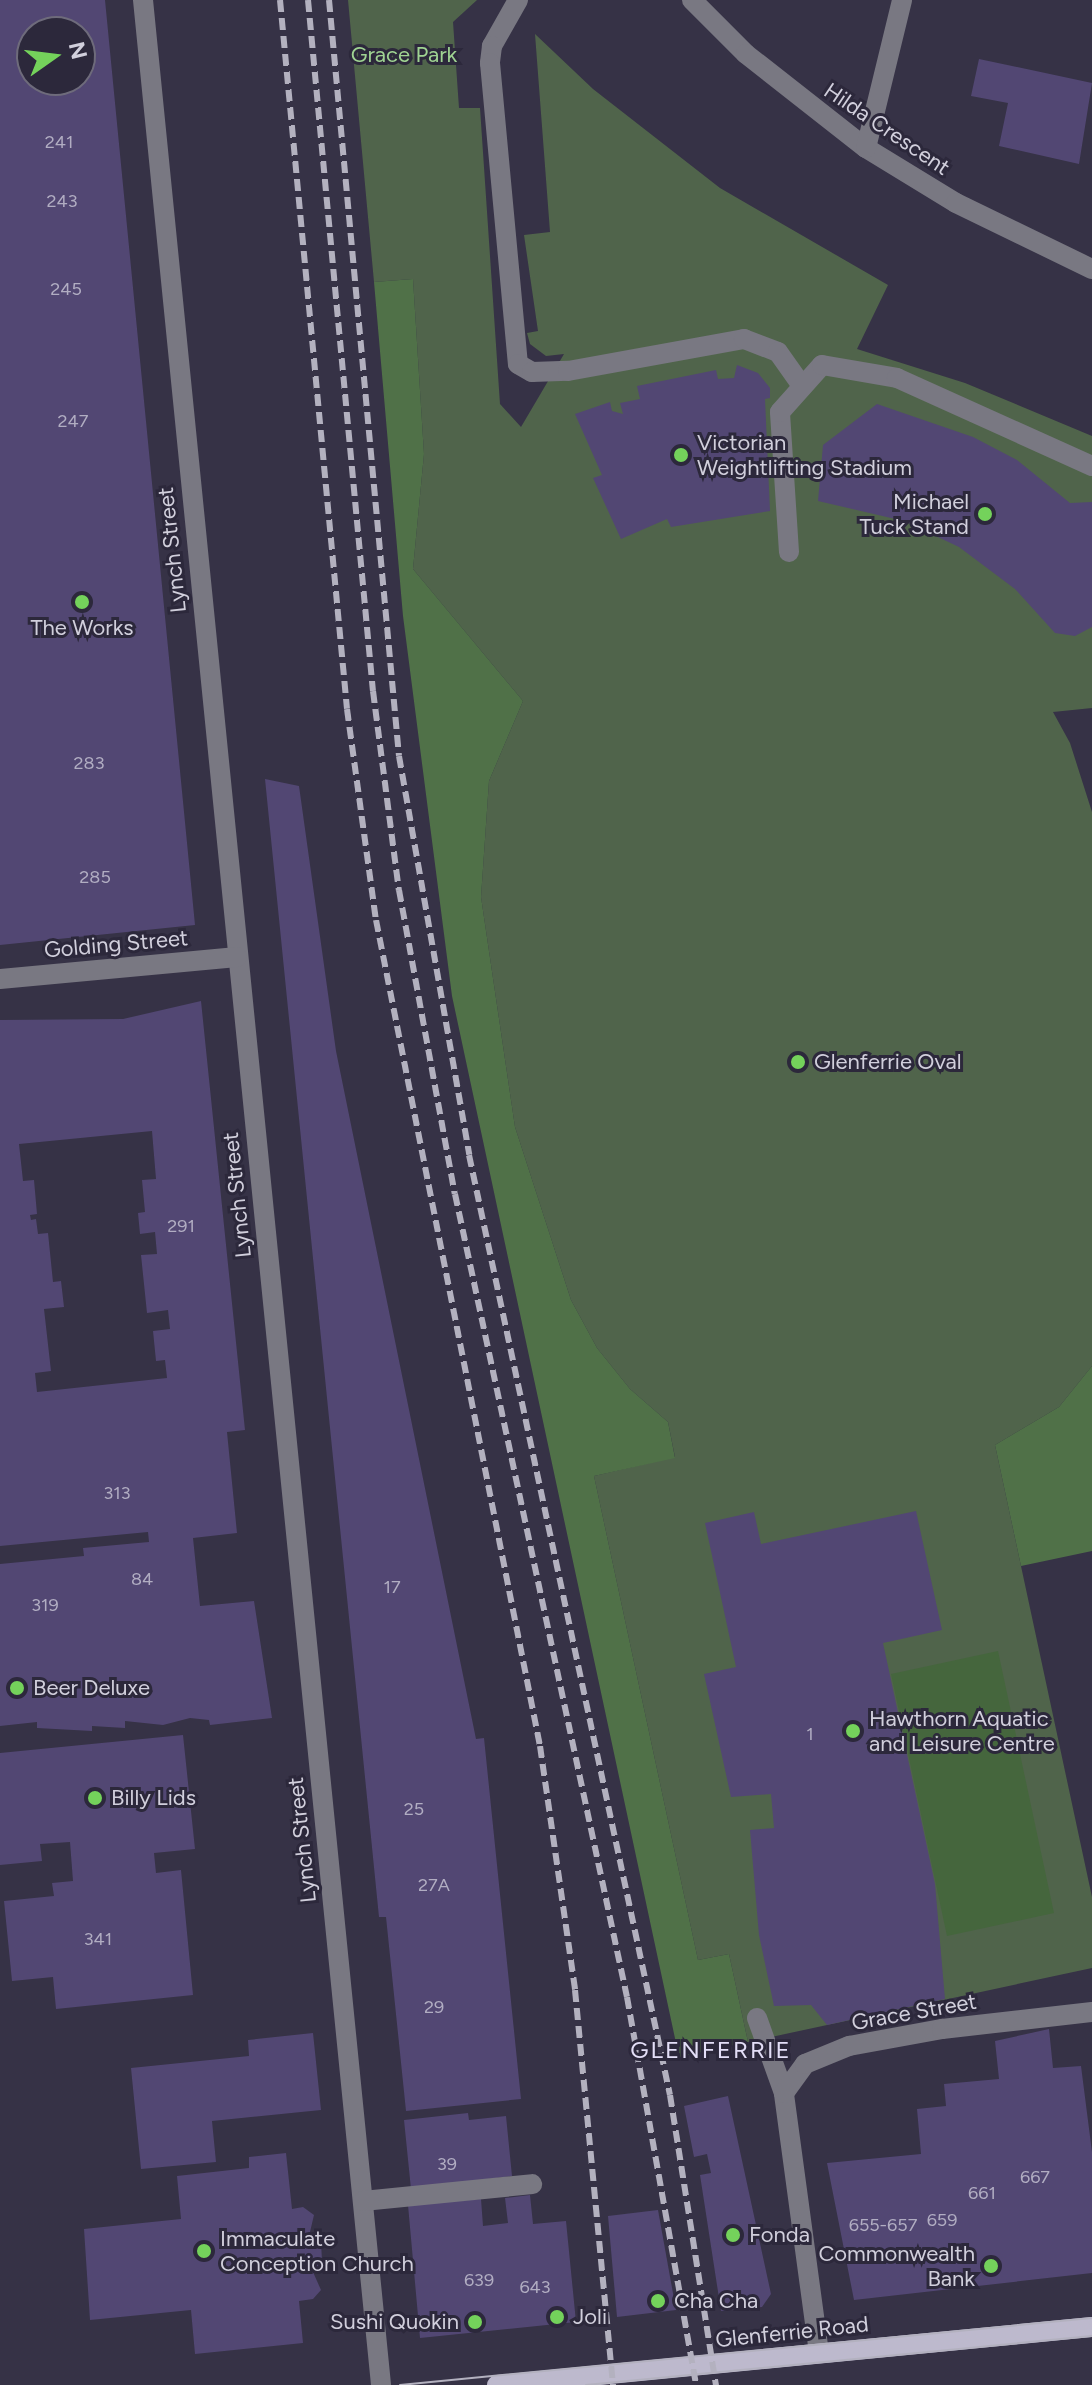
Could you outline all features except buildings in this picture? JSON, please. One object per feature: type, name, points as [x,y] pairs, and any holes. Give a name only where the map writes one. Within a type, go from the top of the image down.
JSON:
[{"type":"main road","name":"Glenferrie Road","points":[[497,2385],[1092,2327]]},
{"type":"street","name":"Lynch Street","points":[[143,0],[381,2385]]},
{"type":"street","points":[[518,0],[492,46],[490,63],[518,364],[544,374],[744,339],[778,352],[802,386]]},
{"type":"street","name":"Hilda Crescent","points":[[692,0],[746,54],[866,148],[956,203],[1088,265]]},
{"type":"street","points":[[866,148],[902,0]]},
{"type":"street","points":[[789,552],[780,412],[822,365],[897,378],[1092,466]]},
{"type":"street","name":"Golding Street","points":[[0,979],[237,957]]},
{"type":"street","name":"Grace Street","points":[[784,2093],[805,2064],[849,2046],[942,2029],[1092,2012]]},
{"type":"street","points":[[757,2018],[784,2093],[819,2353]]},
{"type":"street","points":[[363,2201],[532,2184]]},
{"type":"green space","name":"Grace Park","points":[[348,0],[477,0],[453,22],[459,108],[480,108],[500,404],[521,427],[564,354],[546,356],[530,344],[527,333],[538,331],[524,235],[550,232],[535,34],[593,89],[720,188],[888,285],[857,349],[965,383],[1092,436],[1092,708],[1053,712],[1070,743],[1092,812],[1092,1366],[1059,1407],[995,1445],[1092,1897],[1092,1968],[748,2042],[729,1954],[698,1960],[594,1476],[675,1457],[668,1422],[630,1389],[597,1348],[571,1300],[515,1127],[481,897],[489,781],[523,701],[413,569],[424,454],[413,279],[374,282]]},
{"type":"shaded area","points":[[413,279],[424,454],[413,569],[523,701],[489,781],[481,897],[515,1127],[571,1300],[597,1348],[630,1389],[668,1422],[675,1458],[594,1476],[698,1960],[729,1954],[748,2042],[679,2057],[452,996],[403,616],[374,282]]},
{"type":"shaded area","points":[[1092,1366],[1092,1551],[1021,1566],[995,1445],[1059,1407]]},
{"type":"shaded area","points":[[998,1651],[1054,1913],[947,1936],[891,1674]]},
{"type":"tram line","points":[[400,2385],[1092,2318]]},
{"type":"tram line","points":[[586,2385],[1092,2336]]},
{"type":"railway","points":[[280,0],[347,709],[376,920],[540,1746],[575,1990],[613,2385]]},
{"type":"railway","points":[[308,0],[373,691],[399,890],[455,1194],[627,1997],[696,2385]]},
{"type":"railway","points":[[329,0],[399,756],[469,1155],[670,2095],[716,2385]]},
{"type":"place","name":"Victorian Weightlifting Stadium","points":[[681,455]]},
{"type":"place","name":"Michael Tuck Stand","points":[[985,514]]},
{"type":"place","name":"The Works","points":[[82,602]]},
{"type":"place","name":"Glenferrie Oval","points":[[798,1062]]},
{"type":"place","name":"Beer Deluxe","points":[[17,1688]]},
{"type":"place","name":"Hawthorn Aquatic and Leisure Centre","points":[[853,1731]]},
{"type":"place","name":"Billy Lids","points":[[95,1798]]},
{"type":"place","name":"Fonda","points":[[733,2235]]},
{"type":"place","name":"Immaculate Conception Church","points":[[204,2251]]},
{"type":"place","name":"Commonwealth Bank","points":[[991,2266]]},
{"type":"place","name":"Cha Cha","points":[[658,2301]]},
{"type":"place","name":"Joli","points":[[557,2317]]},
{"type":"place","name":"Sushi Quokin","points":[[475,2322]]},
{"type":"district","name":"GLENFERRIE","points":[[711,2050]]}]
